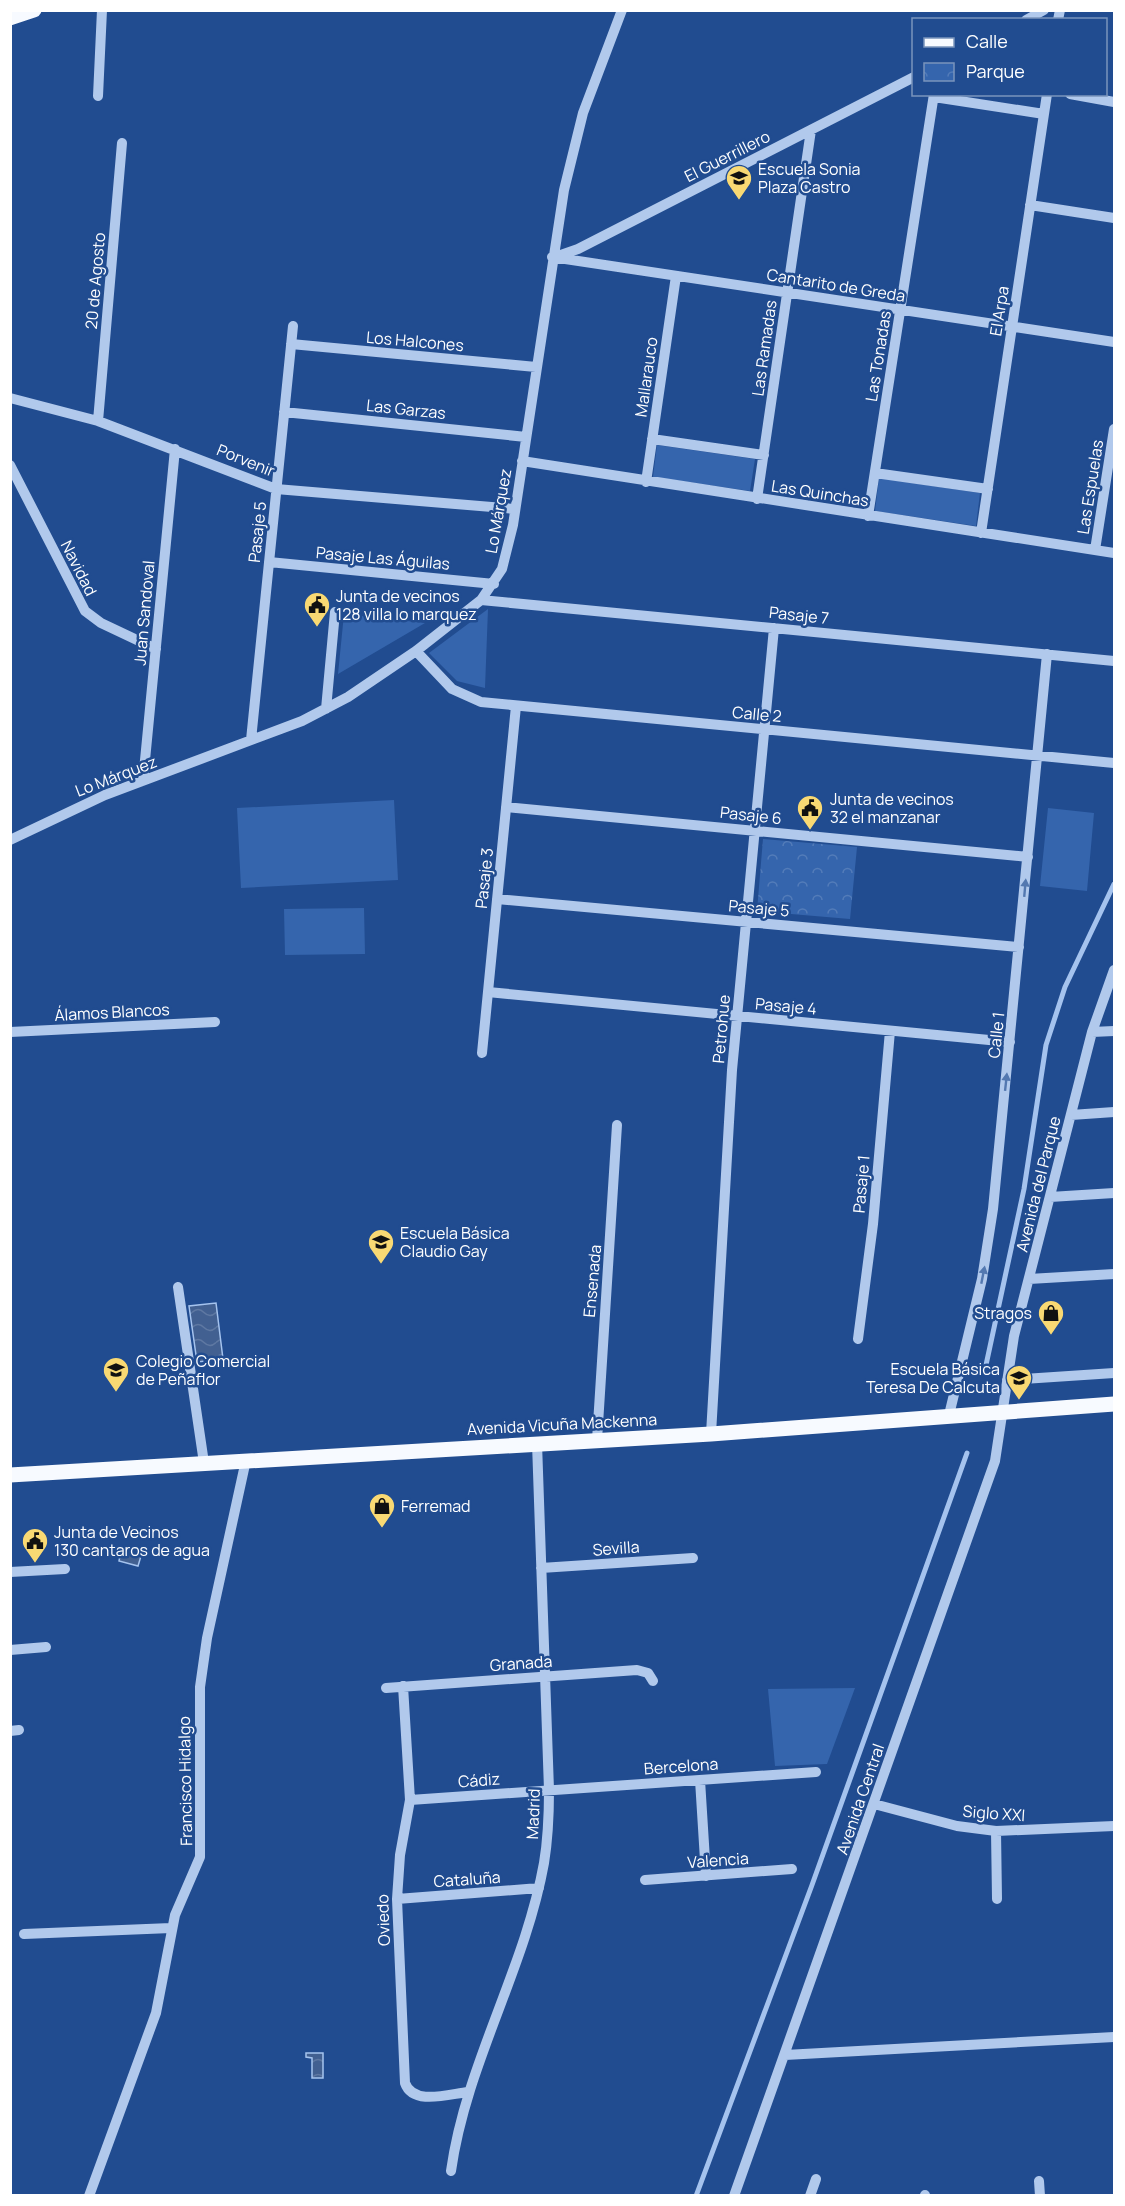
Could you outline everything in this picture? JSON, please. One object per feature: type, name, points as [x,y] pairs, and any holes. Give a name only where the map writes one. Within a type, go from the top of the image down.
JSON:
[{"type":"main road","points":[[10,18],[34,10]]},
{"type":"main road","name":"Avenida Vicuña Mackenna","points":[[10,1475],[711,1434],[1004,1410],[1114,1404]]},
{"type":"street","points":[[98,96],[102,10]]},
{"type":"street","name":"Lo Márquez","points":[[10,840],[68,811],[326,709],[416,651],[481,600],[494,584],[502,569],[509,545],[564,190],[583,113],[622,10]]},
{"type":"street","points":[[1030,18],[1044,10]]},
{"type":"street","name":"El Guerrillero","points":[[552,257],[578,249],[912,78]]},
{"type":"street","points":[[934,96],[1044,114]]},
{"type":"street","name":"Las Tonadas","points":[[868,516],[934,96]]},
{"type":"street","name":"El Arpa","points":[[981,533],[1047,96]]},
{"type":"street","points":[[1081,96],[1114,102]]},
{"type":"street","name":"Las Ramadas","points":[[757,499],[811,130]]},
{"type":"street","name":"20 de Agosto","points":[[98,421],[122,143]]},
{"type":"street","points":[[1030,205],[1114,218]]},
{"type":"street","name":"Cantarito de Greda","points":[[552,257],[1114,342]]},
{"type":"street","name":"Mallarauco","points":[[646,482],[676,276]]},
{"type":"street","name":"Pasaje 5","points":[[251,740],[292,326]]},
{"type":"street","name":"Los Halcones","points":[[291,344],[536,367]]},
{"type":"street","name":"Porvenir","points":[[10,398],[98,421],[276,489],[515,509]]},
{"type":"street","name":"Las Garzas","points":[[284,412],[526,437]]},
{"type":"street","name":"Las Espuelas","points":[[1095,550],[1114,434]]},
{"type":"street","name":"Las Quinchas","points":[[652,439],[764,455]]},
{"type":"street","name":"Juan Sandoval","points":[[143,781],[175,449]]},
{"type":"street","name":"Las Quinchas","points":[[522,461],[1114,553]]},
{"type":"street","name":"Navidad","points":[[10,465],[85,611],[101,623],[156,649]]},
{"type":"street","name":"Las Quinchas","points":[[874,473],[988,489]]},
{"type":"street","name":"Pasaje Las Águilas","points":[[269,562],[494,584]]},
{"type":"street","name":"Pasaje 7","points":[[481,600],[1114,661]]},
{"type":"street","points":[[326,709],[335,612]]},
{"type":"street","name":"Petrohue","points":[[711,1434],[737,1016],[774,628]]},
{"type":"street","name":"Calle 2","points":[[416,651],[444,682],[461,695],[481,702],[1114,763]]},
{"type":"street","name":"Calle 1","points":[[949,1415],[988,1249],[1047,654]]},
{"type":"street","name":"Pasaje 3","points":[[482,1053],[516,706]]},
{"type":"street","name":"Pasaje 6","points":[[506,807],[1028,857]]},
{"type":"street","name":"Pasaje 5","points":[[497,899],[1019,947]]},
{"type":"street","name":"Avenida del Parque","points":[[1004,1410],[1014,1336],[1092,1032],[1114,970]]},
{"type":"street","name":"Pasaje 4","points":[[488,992],[1010,1042]]},
{"type":"street","name":"Álamos Blancos","points":[[10,1032],[215,1022]]},
{"type":"street","name":"Pasaje 1","points":[[858,1339],[873,1224],[890,1031]]},
{"type":"street","points":[[1092,1032],[1114,1031]]},
{"type":"street","points":[[1071,1115],[1114,1112]]},
{"type":"street","name":"Ensenada","points":[[597,1440],[617,1125]]},
{"type":"street","points":[[1050,1197],[1114,1193]]},
{"type":"street","points":[[1029,1279],[1114,1274]]},
{"type":"street","points":[[178,1287],[204,1463]]},
{"type":"street","points":[[1007,1380],[1114,1373]]},
{"type":"street","name":"Avenida Central","points":[[734,2196],[986,1487],[997,1453],[1004,1410]]},
{"type":"street","name":"Madrid","points":[[451,2171],[468,2092],[539,1888],[548,1839],[549,1790],[537,1443]]},
{"type":"street","name":"Francisco Hidalgo","points":[[89,2196],[158,2007],[171,1928],[179,1901],[197,1865],[201,1850],[199,1732],[201,1678],[207,1638],[246,1460]]},
{"type":"street","name":"Sevilla","points":[[541,1568],[693,1558]]},
{"type":"street","points":[[10,1572],[65,1569]]},
{"type":"street","points":[[10,1650],[46,1647]]},
{"type":"street","name":"Granada","points":[[386,1688],[637,1670],[648,1673],[653,1681]]},
{"type":"street","name":"Oviedo","points":[[404,1686],[410,1800],[400,1855],[397,1899],[406,2087],[412,2094],[421,2097],[468,2092]]},
{"type":"street","name":"Bercelona","points":[[549,1790],[816,1773]]},
{"type":"street","points":[[700,1780],[706,1876]]},
{"type":"street","name":"Cádiz","points":[[410,1800],[549,1790]]},
{"type":"street","name":"Siglo XXI","points":[[874,1804],[957,1826],[996,1831],[1114,1826]]},
{"type":"street","points":[[996,1831],[997,1899]]},
{"type":"street","name":"Valencia","points":[[645,1880],[792,1869]]},
{"type":"street","name":"Cataluña","points":[[397,1899],[539,1888]]},
{"type":"street","points":[[24,1934],[171,1928]]},
{"type":"street","points":[[785,2055],[1114,2037]]},
{"type":"street","points":[[810,2196],[816,2179]]},
{"type":"street","points":[[1039,2181],[1040,2196]]},
{"type":"green space","points":[[657,445],[755,459],[750,491],[653,477]]},
{"type":"green space","points":[[879,478],[980,493],[976,526],[875,511]]},
{"type":"green space","points":[[488,609],[485,688],[457,681],[429,653]]},
{"type":"green space","points":[[344,614],[425,623],[338,674]]},
{"type":"green space","points":[[394,800],[398,880],[241,888],[237,808]]},
{"type":"green space","points":[[1048,808],[1094,813],[1087,891],[1040,886]]},
{"type":"green space","points":[[763,839],[857,847],[850,919],[757,911]]},
{"type":"green space","points":[[364,908],[365,954],[285,955],[284,909]]},
{"type":"green space","points":[[855,1688],[827,1764],[775,1766],[768,1689]]},
{"type":"water","points":[[216,1303],[223,1359],[197,1362],[189,1306]]},
{"type":"water","points":[[121,1550],[141,1556],[138,1566],[119,1561]]},
{"type":"water","points":[[306,2053],[323,2053],[323,2078],[312,2078],[312,2058],[306,2057]]},
{"type":"waterway","points":[[986,1365],[1024,1189],[1046,1045],[1065,987],[1114,884]]},
{"type":"waterway","points":[[696,2196],[812,1885],[967,1453]]},
{"type":"place","name":"Escuela Sonia Plaza Castro","points":[[739,201]]},
{"type":"place","name":"Junta de vecinos 128 villa lo marquez","points":[[317,628]]},
{"type":"place","name":"Junta de vecinos 32 el manzanar","points":[[810,831]]},
{"type":"place","name":"Escuela Básica Claudio Gay","points":[[381,1265]]},
{"type":"place","name":"Stragos","points":[[1051,1336]]},
{"type":"place","name":"Colegio Comercial de Peñaflor","points":[[116,1393]]},
{"type":"place","name":"Escuela Básica Teresa De Calcuta","points":[[1019,1401]]},
{"type":"place","name":"Ferremad","points":[[382,1529]]},
{"type":"place","name":"Junta de Vecinos 130 cantaros de agua","points":[[35,1564]]}]
